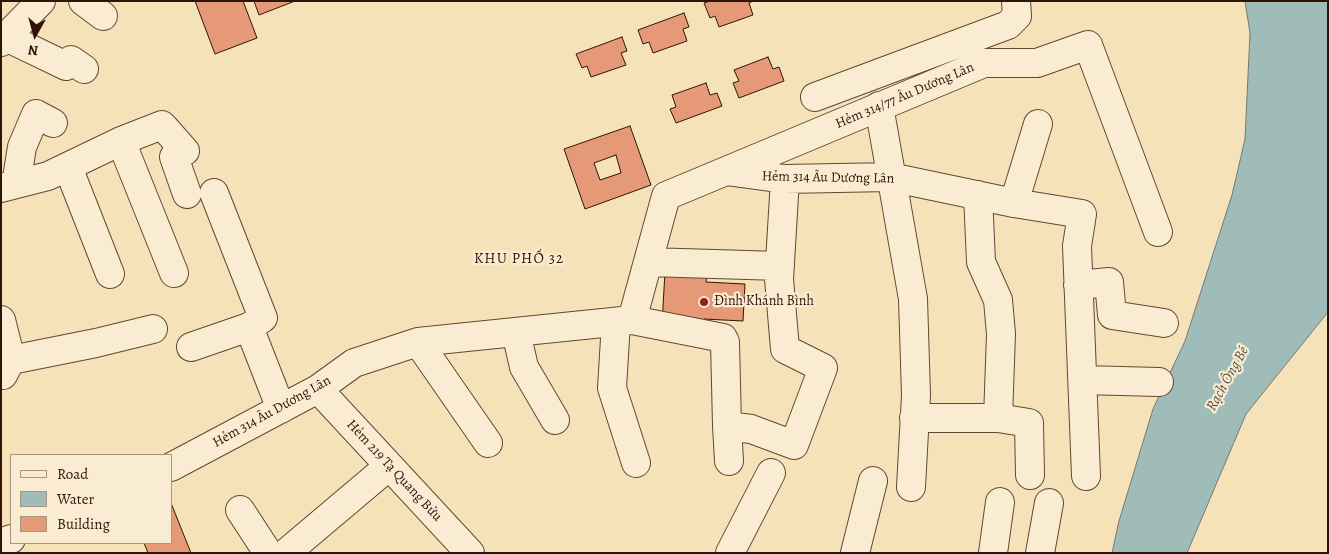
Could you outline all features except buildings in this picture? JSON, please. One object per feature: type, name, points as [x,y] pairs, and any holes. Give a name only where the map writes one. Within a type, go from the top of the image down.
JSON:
[{"type":"street","points":[[41,1],[4,39],[66,66],[71,60],[84,69]]},
{"type":"street","points":[[815,97],[1008,26],[1017,16],[1016,1]]},
{"type":"street","name":"Hẻm 314/77 Âu Dương Lân","points":[[726,171],[984,62],[1037,63],[1088,45],[1158,232]]},
{"type":"street","points":[[880,106],[890,177],[913,299],[916,395],[911,487]]},
{"type":"street","points":[[9,186],[22,147],[36,114],[53,123]]},
{"type":"street","points":[[1014,203],[1038,124]]},
{"type":"street","points":[[9,186],[48,176],[121,141],[162,125],[185,151],[174,157],[187,194]]},
{"type":"street","points":[[121,141],[174,273]]},
{"type":"street","points":[[68,167],[110,274]]},
{"type":"street","points":[[636,463],[612,388],[624,321],[648,262],[666,196],[726,171]]},
{"type":"street","name":"Hẻm 314 Âu Dương Lân","points":[[726,171],[785,179],[890,177],[1014,203],[1082,214],[1076,246],[1086,476]]},
{"type":"street","points":[[729,461],[727,426],[751,429],[794,445],[822,368],[785,349],[780,266],[785,179]]},
{"type":"street","points":[[191,347],[249,327],[263,318],[214,193]]},
{"type":"street","points":[[978,195],[981,262],[998,300],[1001,334],[998,418]]},
{"type":"street","points":[[648,262],[780,266]]},
{"type":"street","points":[[1078,285],[1109,282],[1112,316],[1164,322]]},
{"type":"street","points":[[1,320],[6,368],[153,329]]},
{"type":"street","name":"Hẻm 314 Âu Dương Lân","points":[[172,466],[318,389],[354,362],[418,342],[624,321],[723,338],[725,342],[727,426]]},
{"type":"street","points":[[249,327],[281,409]]},
{"type":"street","points":[[516,332],[524,367],[555,420]]},
{"type":"street","points":[[418,342],[488,443]]},
{"type":"street","points":[[1083,380],[1159,382]]},
{"type":"street","name":"Hẻm 219 Tạ Quang Bửu","points":[[318,389],[470,553]]},
{"type":"street","points":[[914,418],[998,418],[1029,422],[1030,475]]},
{"type":"street","points":[[286,553],[389,466]]},
{"type":"street","points":[[730,553],[771,474]]},
{"type":"street","points":[[855,553],[873,481]]},
{"type":"street","points":[[994,553],[1000,502]]},
{"type":"street","points":[[1040,553],[1049,503]]},
{"type":"street","points":[[240,510],[268,553]]},
{"type":"water","name":"Rạch Ông Bé","points":[[1245,1],[1328,1],[1328,312],[1246,414],[1187,553],[1112,553],[1119,521],[1153,409],[1185,341],[1232,195],[1245,139],[1250,33]]},
{"type":"place","name":"Đình Khánh Bình","points":[[704,302]]},
{"type":"district","name":"KHU PHỐ 32","points":[[519,259]]}]
